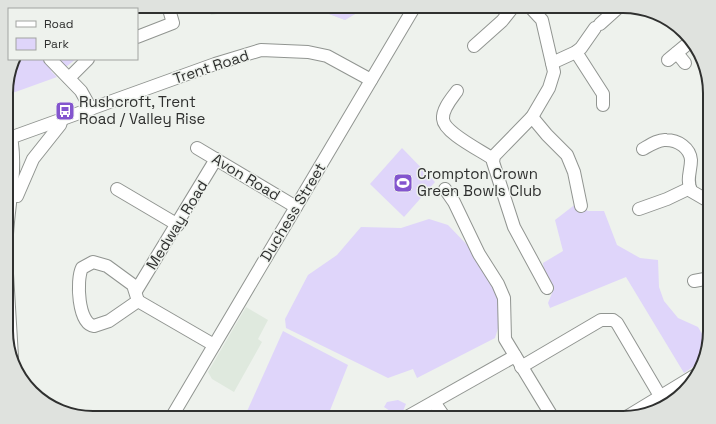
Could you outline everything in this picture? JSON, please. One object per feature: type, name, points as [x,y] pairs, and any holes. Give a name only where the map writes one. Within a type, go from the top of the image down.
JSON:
[{"type":"street","points":[[138,37],[173,23],[170,13]]},
{"type":"street","name":"Duchess Street","points":[[175,411],[412,13]]},
{"type":"street","points":[[474,46],[502,21],[507,13]]},
{"type":"street","points":[[493,159],[494,156],[532,117],[549,88],[554,72],[542,20],[536,13]]},
{"type":"street","points":[[552,63],[576,52],[581,48],[598,26],[612,13]]},
{"type":"street","points":[[685,63],[672,57],[687,44]]},
{"type":"street","name":"Trent Road","points":[[13,137],[215,64],[261,50],[308,52],[327,56],[371,80]]},
{"type":"street","points":[[576,52],[603,94],[603,105]]},
{"type":"street","points":[[51,60],[81,91],[91,109]]},
{"type":"street","points":[[69,78],[87,60]]},
{"type":"street","points":[[457,91],[444,111],[443,118],[446,128],[493,159],[514,227],[547,288]]},
{"type":"street","points":[[532,117],[567,155],[574,172],[581,206]]},
{"type":"street","points":[[13,197],[16,196],[33,159],[60,125],[62,119]]},
{"type":"street","points":[[643,149],[656,142],[666,139],[677,142],[685,147],[690,154],[691,162],[688,176],[691,191],[703,198]]},
{"type":"street","points":[[13,148],[13,179]]},
{"type":"street","name":"Avon Road","points":[[197,148],[296,207]]},
{"type":"street","name":"Medway Road","points":[[137,296],[216,160]]},
{"type":"street","points":[[117,188],[178,225]]},
{"type":"street","points":[[639,209],[667,199],[690,188]]},
{"type":"street","points":[[445,189],[454,202],[479,254],[504,298],[505,339],[549,411]]},
{"type":"street","points":[[137,296],[109,321],[100,326],[90,326],[83,316],[81,306],[78,281],[80,272],[86,265],[93,262],[99,263],[116,272],[133,285],[137,296],[214,345]]},
{"type":"street","points":[[694,281],[703,279]]},
{"type":"street","points":[[521,367],[601,320],[612,320],[617,324],[660,396]]},
{"type":"street","points":[[418,411],[515,356]]},
{"type":"street","points":[[639,409],[687,379]]},
{"type":"street","points":[[434,402],[440,411]]},
{"type":"shaded area","points":[[210,13],[224,13],[211,15]]},
{"type":"shaded area","points":[[326,13],[356,13],[345,20]]},
{"type":"shaded area","points":[[246,307],[268,320],[258,339],[262,342],[234,392],[212,379],[208,372]]},
{"type":"green space","points":[[326,13],[356,13],[345,20]]},
{"type":"green space","points":[[20,60],[75,60],[67,66],[51,71],[57,77],[13,93],[17,67]]},
{"type":"green space","name":"Crompton Crown Green Bowls Club","points":[[402,148],[435,182],[404,217],[370,184]]},
{"type":"green space","points":[[577,203],[588,211],[604,211],[617,245],[640,258],[658,260],[659,287],[664,301],[678,318],[698,327],[703,336],[700,352],[695,365],[684,373],[626,277],[550,308],[548,303],[554,288],[544,271],[543,263],[563,251],[555,220]]},
{"type":"green space","points":[[429,219],[448,225],[473,251],[500,294],[499,325],[495,338],[417,378],[413,369],[388,378],[286,328],[285,319],[308,275],[337,255],[361,227],[401,228]]},
{"type":"green space","points":[[283,331],[348,365],[330,411],[247,411]]},
{"type":"green space","points":[[398,400],[406,404],[403,411],[390,411],[384,407],[387,402]]},
{"type":"place","name":"Rushcroft, Trent Road / Valley Rise","points":[[65,111]]},
{"type":"place","name":"Crompton Crown Green Bowls Club","points":[[403,183]]}]
